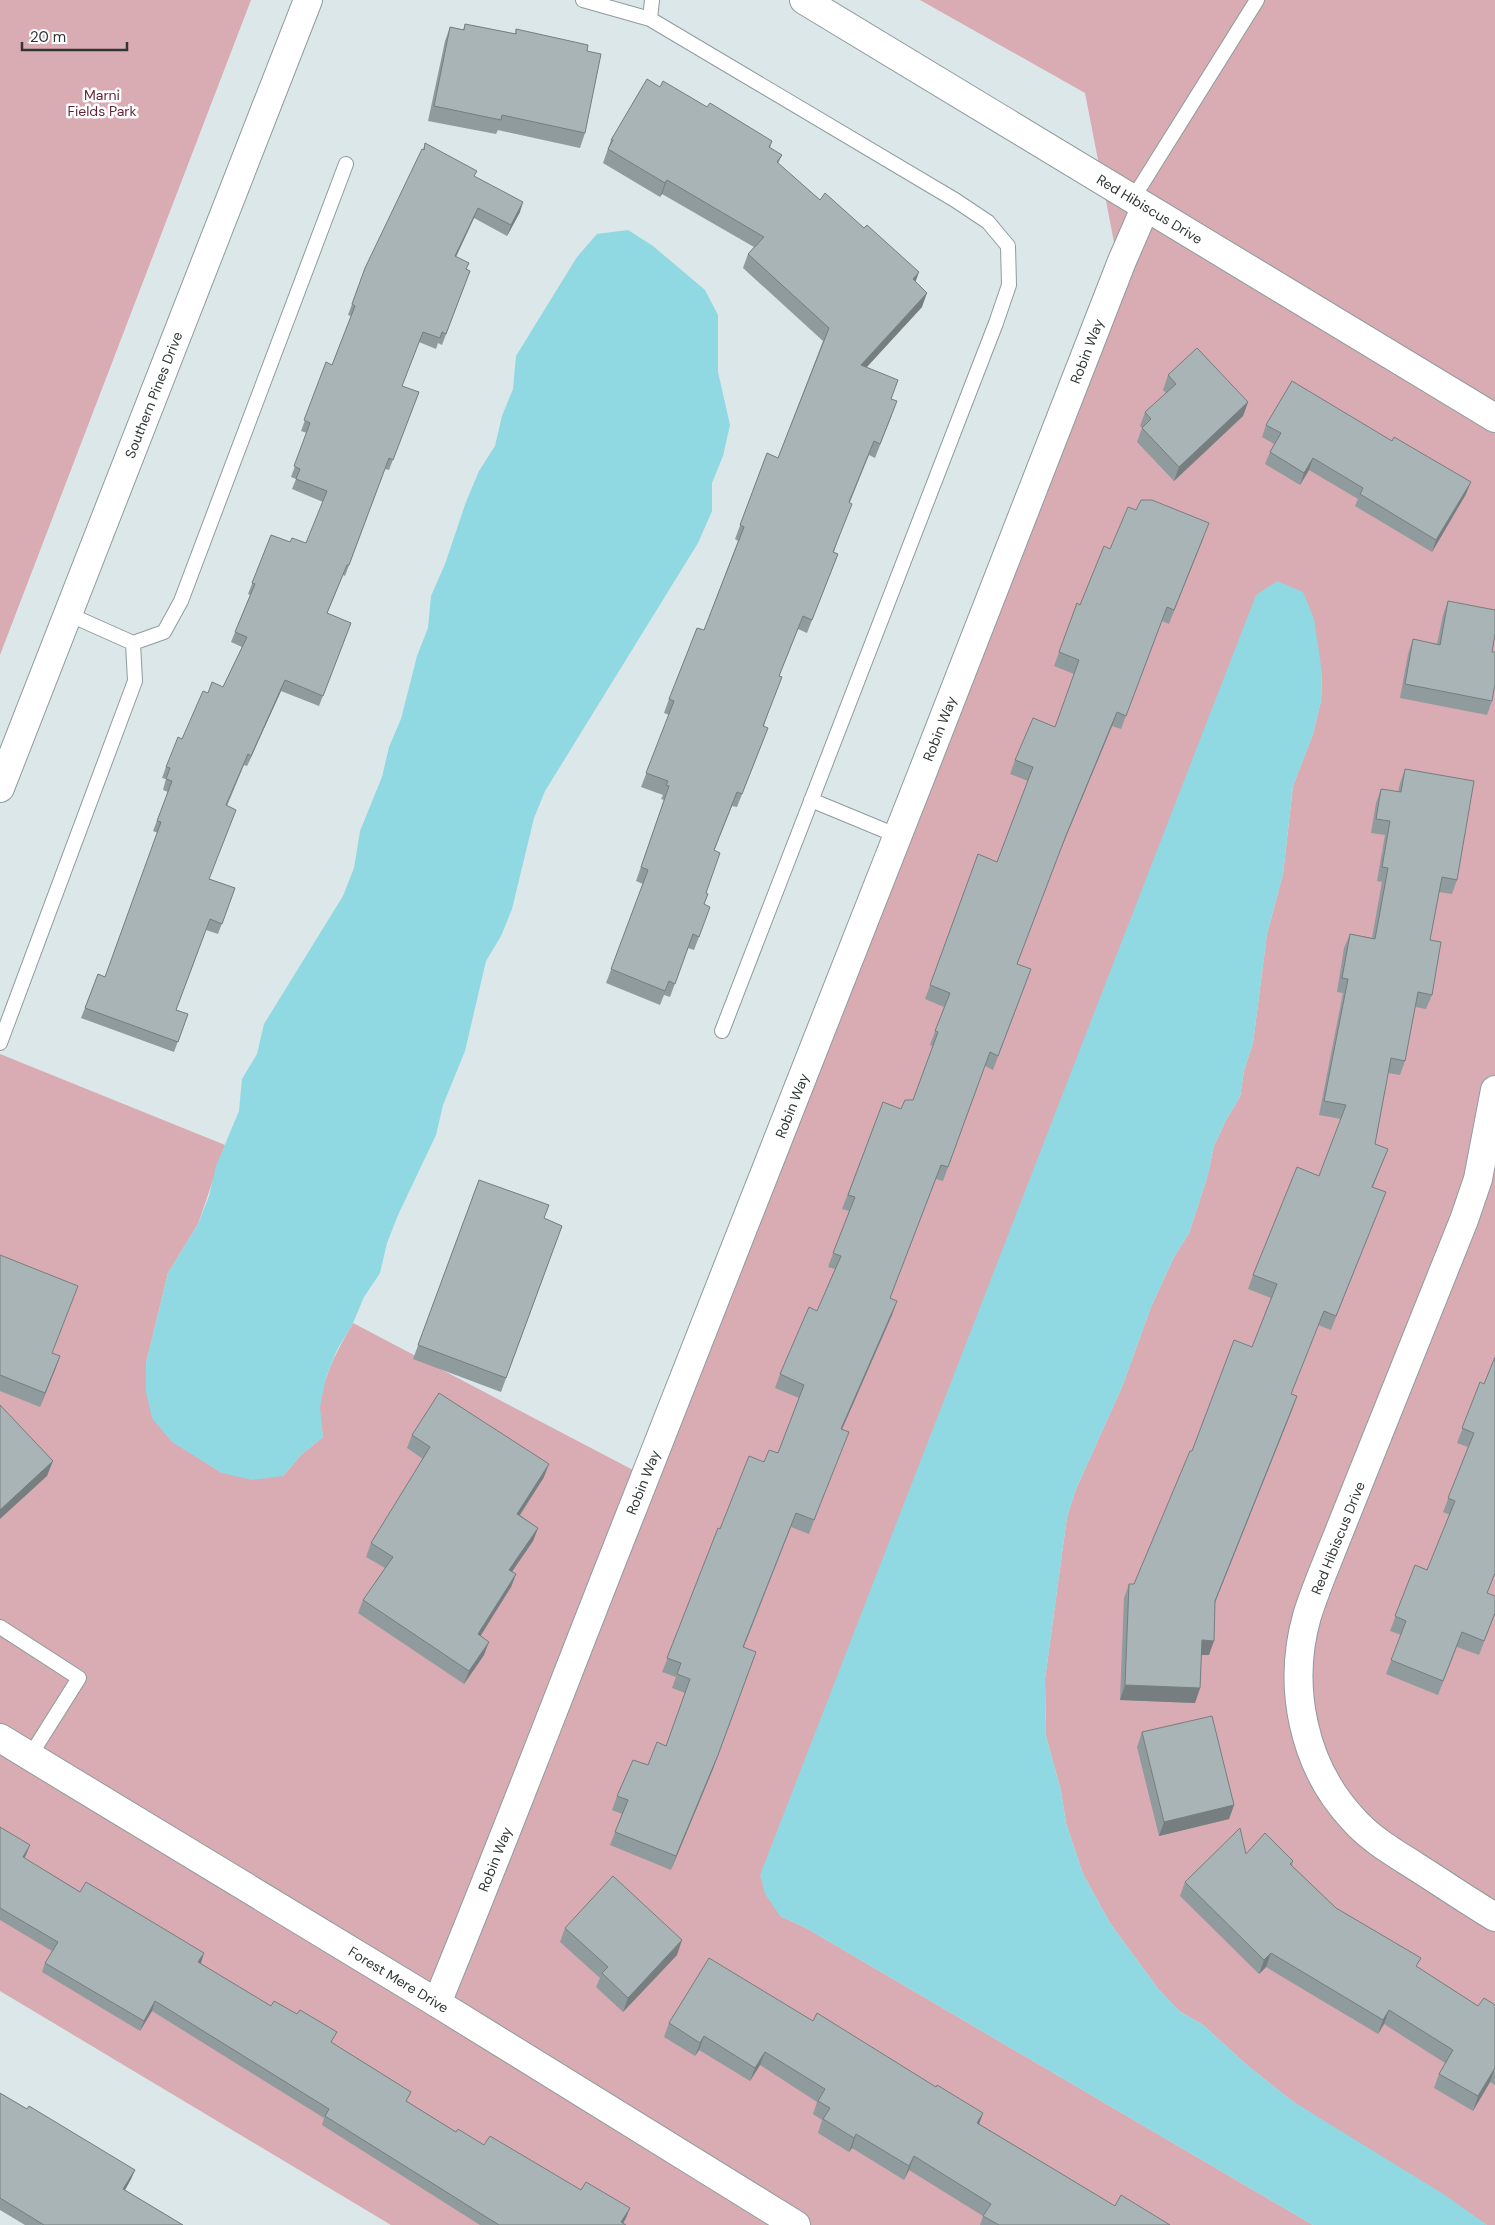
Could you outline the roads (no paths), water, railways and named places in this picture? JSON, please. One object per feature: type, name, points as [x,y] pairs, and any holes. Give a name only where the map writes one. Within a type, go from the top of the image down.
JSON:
[{"type":"street","name":"Southern Pines Drive","points":[[0,788],[308,0]]},
{"type":"street","name":"Red Hibiscus Drive","points":[[804,0],[1138,204],[1495,418]]},
{"type":"street","name":"Robin Way","points":[[438,2004],[503,1844],[634,1504],[898,836],[1122,261],[1138,204]]},
{"type":"street","name":"Red Hibiscus Drive","points":[[1495,1090],[1486,1182],[1461,1229],[1309,1610],[1300,1659],[1299,1700],[1308,1746],[1327,1787],[1352,1819],[1385,1846],[1495,1917]]},
{"type":"street","name":"Forest Mere Drive","points":[[0,1738],[438,2004],[796,2225]]},
{"type":"lane","points":[[583,0],[650,19],[955,200],[988,222],[1008,246],[1009,284],[996,323],[722,1031]]},
{"type":"lane","points":[[650,19],[652,0]]},
{"type":"lane","points":[[1138,204],[1257,0]]},
{"type":"lane","points":[[68,614],[134,643],[164,632],[181,601],[346,164]]},
{"type":"lane","points":[[0,1043],[135,681],[134,643]]},
{"type":"lane","points":[[811,800],[898,836]]},
{"type":"lane","points":[[0,1627],[79,1678],[30,1756]]},
{"type":"water","points":[[628,230],[653,246],[705,290],[718,315],[718,372],[730,425],[723,456],[712,483],[712,511],[698,543],[545,791],[534,818],[512,909],[501,936],[486,961],[465,1051],[443,1105],[436,1135],[398,1215],[387,1243],[380,1273],[364,1297],[353,1323],[337,1350],[326,1377],[320,1407],[323,1437],[302,1454],[283,1476],[252,1480],[222,1473],[172,1442],[152,1418],[146,1392],[146,1363],[168,1273],[198,1224],[209,1196],[216,1166],[239,1111],[242,1079],[257,1054],[264,1024],[343,896],[354,868],[360,831],[382,777],[389,747],[401,719],[417,656],[428,628],[431,596],[445,564],[466,502],[479,471],[495,446],[502,416],[513,389],[516,356],[577,257],[597,234]]},
{"type":"water","points":[[1277,581],[1303,592],[1314,619],[1322,673],[1321,701],[1313,734],[1293,786],[1283,874],[1267,934],[1253,1043],[1244,1071],[1240,1097],[1226,1120],[1214,1146],[1207,1178],[1189,1233],[1174,1257],[1151,1307],[1122,1387],[1076,1489],[1067,1517],[1045,1679],[1046,1736],[1061,1791],[1066,1823],[1083,1874],[1110,1923],[1159,1990],[1179,2011],[1203,2025],[1247,2065],[1292,2101],[1445,2195],[1487,2225],[1313,2225],[806,1928],[780,1916],[765,1894],[760,1875],[1256,595]]},
{"type":"park label","name":"Marni Fields Park","points":[[102,104]]}]
